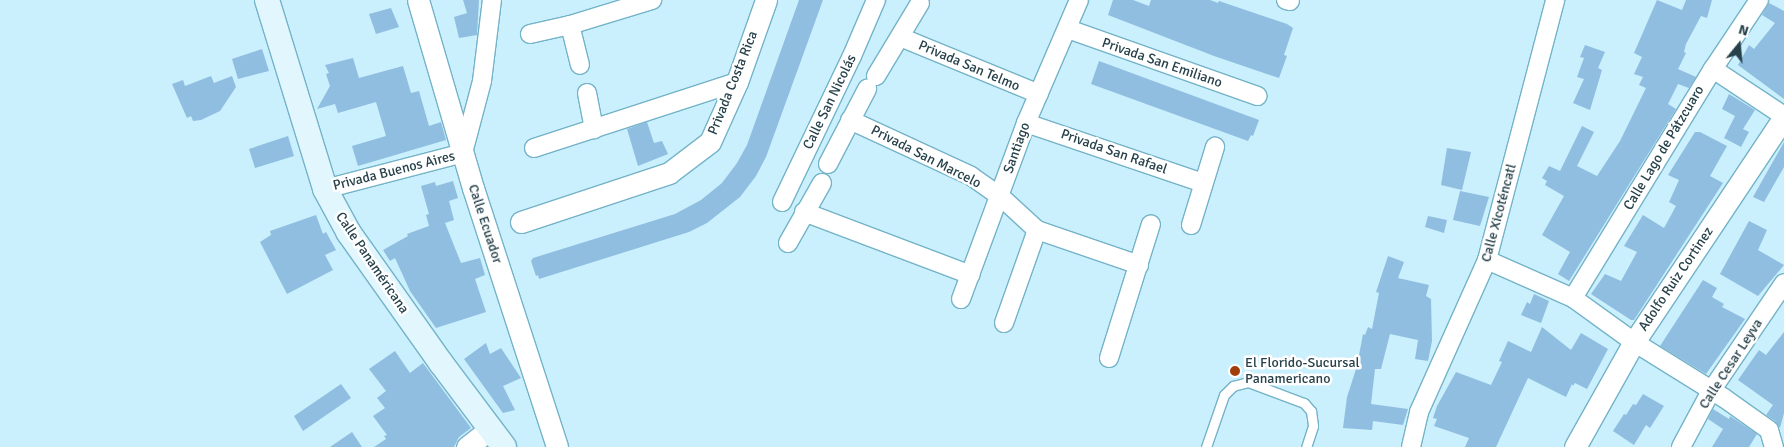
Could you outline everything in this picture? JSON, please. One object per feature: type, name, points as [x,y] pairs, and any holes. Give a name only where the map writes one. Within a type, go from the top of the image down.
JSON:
[{"type":"main road","name":"Calle Panaméricana","points":[[267,0],[325,189],[349,233],[496,441]]},
{"type":"street","name":"Calle Ecuador","points":[[418,0],[462,154],[557,447]]},
{"type":"street","points":[[462,154],[482,81],[492,0]]},
{"type":"street","points":[[530,34],[570,25],[652,0]]},
{"type":"street","name":"Privada Costa Rica","points":[[521,222],[669,173],[710,142],[737,82],[766,0]]},
{"type":"street","name":"Calle San Nicolás","points":[[782,202],[852,56],[876,0]]},
{"type":"street","name":"Santiago","points":[[961,299],[1026,123],[1068,29],[1077,0]]},
{"type":"street","name":"Calle Xicoténcatl","points":[[1411,447],[1419,412],[1487,260],[1555,0]]},
{"type":"street","name":"Calle Lago de Pátzcuaro","points":[[1573,298],[1712,69],[1759,0]]},
{"type":"street","points":[[828,164],[850,120],[920,3]]},
{"type":"street","points":[[570,25],[580,65]]},
{"type":"street","name":"Privada San Emiliano","points":[[1068,29],[1257,96]]},
{"type":"street","name":"Privada San Telmo","points":[[900,37],[1039,94]]},
{"type":"street","points":[[1712,69],[1784,116]]},
{"type":"street","points":[[534,148],[737,82]]},
{"type":"street","points":[[587,93],[594,129]]},
{"type":"street","name":"Adolfo Ruiz Cortinez","points":[[1575,447],[1634,342],[1784,116]]},
{"type":"street","name":"Privada San Marcelo","points":[[850,120],[971,176],[1000,196],[1037,230]]},
{"type":"street","name":"Privada San Rafael","points":[[1026,123],[1203,183]]},
{"type":"street","points":[[1191,226],[1215,147]]},
{"type":"street","name":"Privada Buenos Aires","points":[[325,189],[462,154]]},
{"type":"street","points":[[788,243],[822,183]]},
{"type":"street","points":[[804,212],[971,274]]},
{"type":"street","points":[[1110,358],[1151,224]]},
{"type":"street","points":[[1004,324],[1037,230],[1139,265]]},
{"type":"street","points":[[1487,260],[1573,298],[1634,342],[1769,430],[1774,447]]},
{"type":"street","name":"Calle Cesar Leyva","points":[[1681,447],[1711,391],[1784,283]]},
{"type":"street","points":[[467,447],[496,441]]},
{"type":"lane","points":[[1206,447],[1224,395],[1233,386],[1248,382],[1304,403],[1311,411],[1312,426],[1306,447]]},
{"type":"building","points":[[463,0],[479,0],[477,35],[459,38],[454,17],[467,13]]},
{"type":"building","points":[[799,0],[823,0],[766,157],[756,176],[740,197],[707,223],[689,232],[539,279],[538,275],[536,276],[531,261],[533,258],[675,214],[701,200],[722,183],[737,163],[747,145]]},
{"type":"building","points":[[1113,0],[1133,0],[1149,6],[1151,0],[1210,0],[1218,3],[1219,1],[1287,24],[1293,28],[1284,55],[1287,56],[1279,78],[1214,56],[1108,15]]},
{"type":"building","points":[[1657,0],[1682,10],[1686,0],[1712,0],[1707,18],[1701,16],[1686,44],[1684,52],[1686,53],[1678,69],[1696,77],[1689,88],[1678,84],[1668,104],[1676,109],[1569,281],[1558,274],[1570,252],[1542,235],[1564,196],[1545,185],[1547,181],[1542,178],[1549,166],[1560,171],[1582,126],[1594,132],[1577,166],[1597,176],[1620,141],[1646,88],[1639,85],[1643,77],[1634,74],[1642,57],[1634,53]]},
{"type":"building","points":[[1769,3],[1784,11],[1784,99],[1738,65],[1749,45],[1754,49],[1775,23],[1762,15]]},
{"type":"building","points":[[391,8],[399,27],[376,34],[369,14]]},
{"type":"building","points":[[1585,45],[1605,52],[1598,68],[1602,70],[1590,110],[1573,103],[1584,79],[1577,77],[1584,58],[1580,57]]},
{"type":"building","points":[[262,49],[269,71],[238,79],[232,59]]},
{"type":"building","points":[[353,58],[359,78],[403,66],[411,93],[419,91],[429,126],[441,122],[446,140],[358,166],[352,146],[386,136],[376,102],[338,113],[335,104],[317,109],[330,86],[326,74],[329,73],[325,65]]},
{"type":"building","points":[[1099,61],[1259,120],[1253,136],[1251,135],[1248,141],[1091,84]]},
{"type":"building","points":[[211,76],[214,83],[232,76],[236,87],[220,111],[201,120],[193,121],[191,116],[187,118],[172,84],[183,80],[185,86]]},
{"type":"building","points":[[1729,94],[1755,110],[1743,129],[1749,132],[1741,147],[1724,138],[1735,116],[1722,109]]},
{"type":"building","points":[[647,122],[654,143],[662,141],[668,154],[638,166],[627,129]]},
{"type":"building","points":[[1695,132],[1700,132],[1727,146],[1710,176],[1723,183],[1634,320],[1631,320],[1591,294],[1605,274],[1621,281],[1637,252],[1624,246],[1643,215],[1664,228],[1676,206],[1669,202],[1679,180],[1668,175]]},
{"type":"building","points":[[288,136],[294,156],[255,168],[249,149]]},
{"type":"building","points":[[1784,142],[1784,167],[1764,202],[1753,197]]},
{"type":"building","points":[[1447,148],[1471,152],[1462,190],[1441,185]]},
{"type":"building","points":[[453,181],[458,198],[449,201],[454,220],[445,223],[461,263],[480,258],[485,275],[475,279],[486,312],[436,328],[410,291],[395,258],[390,261],[383,250],[408,236],[407,234],[429,226],[426,215],[429,214],[421,186],[435,182],[436,186]]},
{"type":"building","points":[[1460,191],[1489,197],[1480,226],[1453,220]]},
{"type":"building","points":[[316,215],[323,234],[326,232],[336,250],[325,255],[333,270],[287,294],[260,242],[271,235],[270,231]]},
{"type":"building","points":[[1428,216],[1447,220],[1444,233],[1425,227]]},
{"type":"building","points":[[1749,221],[1767,230],[1758,250],[1784,265],[1758,296],[1720,274]]},
{"type":"building","points":[[1388,256],[1404,262],[1398,278],[1429,285],[1426,296],[1431,299],[1432,341],[1428,361],[1415,359],[1418,340],[1390,334],[1381,369],[1375,369],[1371,404],[1408,409],[1403,425],[1373,421],[1372,430],[1343,428],[1347,397],[1357,366],[1363,334],[1365,335],[1368,327],[1372,329],[1379,293],[1376,292]]},
{"type":"building","points":[[1703,280],[1717,288],[1712,297],[1724,304],[1722,307],[1745,319],[1706,374],[1660,346]]},
{"type":"building","points":[[1534,294],[1549,301],[1541,323],[1521,315],[1527,302],[1530,304]]},
{"type":"building","points":[[1542,327],[1571,350],[1581,333],[1608,349],[1587,389],[1575,383],[1573,386],[1572,384],[1566,397],[1528,378],[1496,447],[1465,447],[1469,438],[1434,426],[1437,419],[1433,418],[1437,406],[1456,372],[1491,385],[1502,362],[1499,361],[1508,341],[1531,352]]},
{"type":"building","points":[[1784,332],[1784,413],[1780,428],[1775,421],[1766,415],[1773,405],[1738,380],[1759,350],[1766,355]]},
{"type":"building","points":[[486,343],[490,354],[501,348],[521,378],[503,386],[515,410],[503,413],[464,359]]},
{"type":"building","points":[[395,351],[410,373],[423,363],[471,428],[459,437],[454,447],[374,447],[386,439],[384,436],[387,435],[373,416],[385,408],[377,398],[386,391],[369,369]]},
{"type":"building","points":[[341,384],[351,398],[303,431],[294,416]]},
{"type":"building","points":[[1643,394],[1664,406],[1650,428],[1646,425],[1634,445],[1613,431],[1624,414],[1626,415],[1633,404],[1636,405]]},
{"type":"building","points":[[1713,409],[1729,419],[1730,416],[1757,434],[1749,447],[1712,447],[1723,429],[1708,419]]},
{"type":"building","points":[[352,432],[362,447],[330,447]]},
{"type":"place","name":"El Florido-Sucursal Panamericano","points":[[1235,371]]}]
